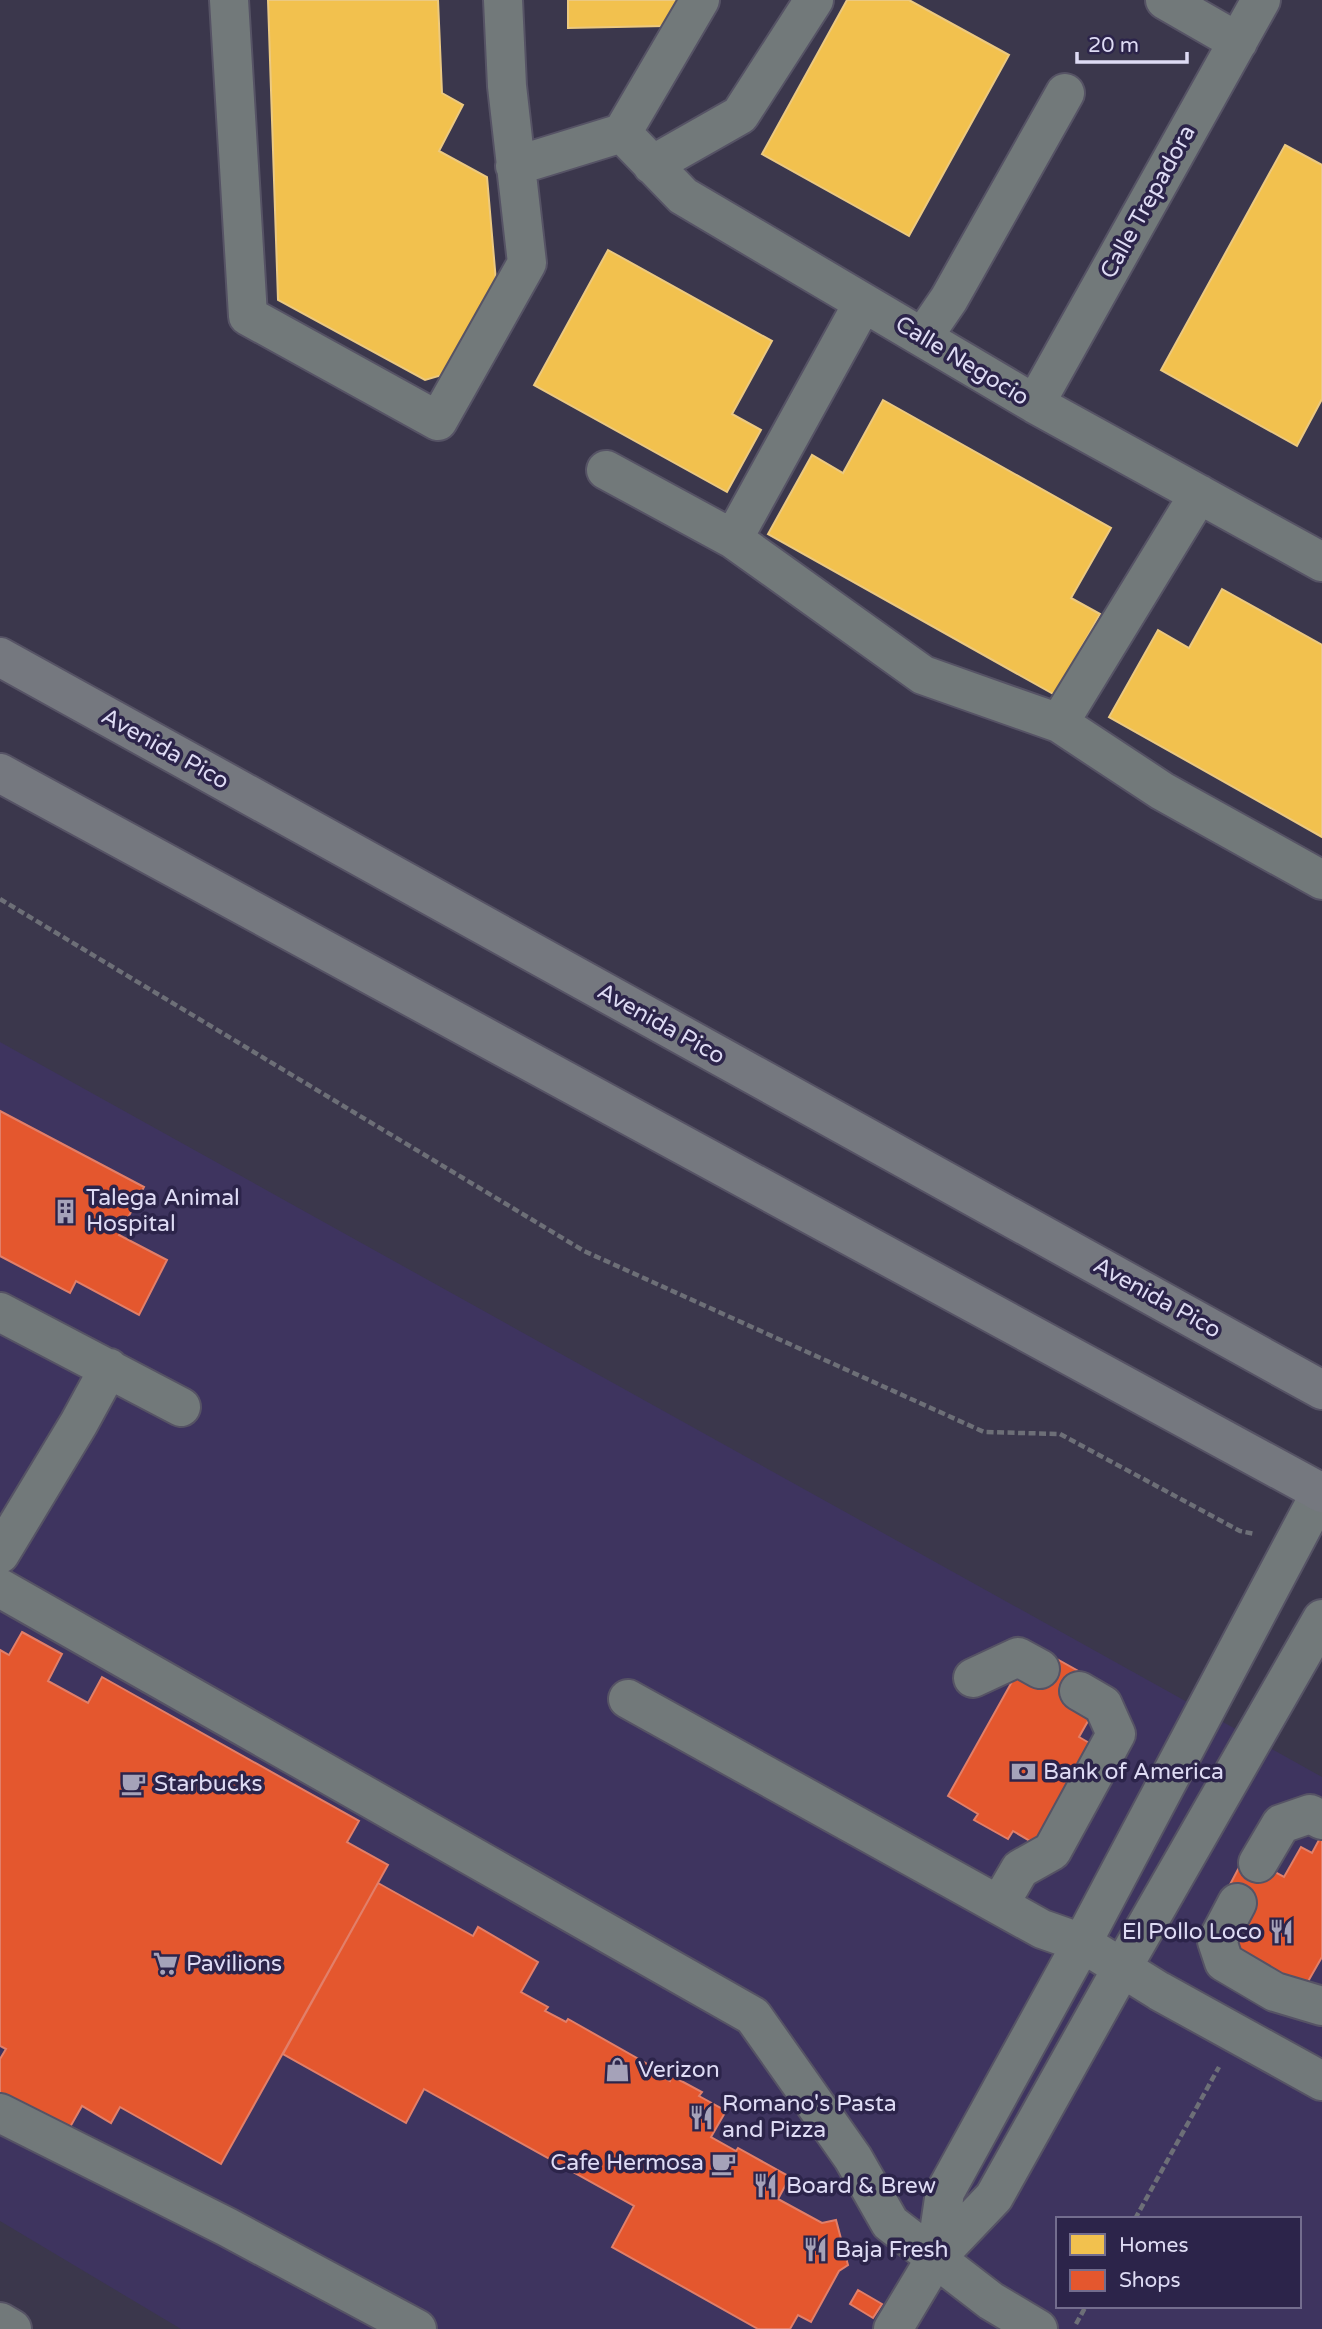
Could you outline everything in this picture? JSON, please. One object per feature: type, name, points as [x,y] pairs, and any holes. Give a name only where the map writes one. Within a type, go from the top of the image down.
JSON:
[{"type":"highway","name":"Avenida Pico","points":[[0,657],[1322,1390]]},
{"type":"highway","points":[[0,773],[1322,1491]]},
{"type":"street","points":[[229,0],[248,316],[438,421],[527,262],[507,86],[503,0]]},
{"type":"street","points":[[515,166],[622,133],[700,0]]},
{"type":"street","points":[[652,165],[740,115],[814,0]]},
{"type":"street","points":[[1165,0],[1238,43]]},
{"type":"street","name":"Calle Trepadora","points":[[1035,404],[1261,0]]},
{"type":"street","points":[[923,337],[949,299],[1065,93]]},
{"type":"street","name":"Calle Negocio","points":[[622,133],[683,196],[1035,404],[1322,562]]},
{"type":"street","points":[[733,539],[863,303]]},
{"type":"street","points":[[606,471],[733,539],[923,675],[1059,723],[1162,791],[1322,880]]},
{"type":"street","points":[[1059,723],[1199,494]]},
{"type":"street","points":[[0,1312],[181,1407]]},
{"type":"street","points":[[0,1554],[109,1368]]},
{"type":"street","points":[[935,2259],[945,2192],[1082,1943],[1322,1491]]},
{"type":"street","points":[[0,1588],[753,2016],[853,2158],[890,2222],[991,2301],[1038,2329]]},
{"type":"street","points":[[893,2329],[935,2259],[994,2197],[1322,1619]]},
{"type":"street","points":[[973,1678],[1018,1657],[1040,1669]]},
{"type":"street","points":[[999,1905],[1020,1869],[1052,1852],[1116,1734],[1102,1705],[1079,1691]]},
{"type":"street","points":[[628,1699],[1042,1929],[1082,1943],[1322,2081]]},
{"type":"street","points":[[1258,1863],[1282,1824],[1310,1814],[1322,1820]]},
{"type":"street","points":[[1237,1903],[1217,1941],[1224,1962],[1275,1992],[1322,2006]]},
{"type":"street","points":[[0,2113],[227,2227],[417,2329]]},
{"type":"street","points":[[0,2322],[12,2329]]},
{"type":"path","points":[[0,899],[584,1251],[984,1432],[1060,1434],[1240,1531],[1293,1542]]},
{"type":"path","points":[[1136,2217],[1237,2034]]},
{"type":"path","points":[[1073,2329],[1085,2308]]},
{"type":"shaded area","points":[[0,1042],[1322,1777],[1322,2329],[181,2329],[0,2221]]},
{"type":"building: Homes","points":[[268,0],[438,0],[442,93],[463,105],[439,151],[487,177],[497,293],[449,373],[425,380],[278,300]]},
{"type":"building: Homes","points":[[568,0],[680,0],[665,26],[568,28]]},
{"type":"building: Homes","points":[[847,0],[909,0],[1009,55],[909,236],[762,154]]},
{"type":"building: Homes","points":[[1285,145],[1322,165],[1322,399],[1297,446],[1161,370]]},
{"type":"building: Homes","points":[[608,250],[772,341],[732,414],[761,430],[727,492],[534,385]]},
{"type":"building: Homes","points":[[883,400],[1111,528],[1071,598],[1100,614],[1055,695],[768,534],[812,455],[843,473]]},
{"type":"building: Homes","points":[[1222,589],[1322,645],[1322,837],[1109,717],[1158,630],[1189,648]]},
{"type":"building: Shops","name":"Talega Animal Hospital","points":[[0,1111],[144,1187],[119,1235],[167,1260],[139,1315],[76,1281],[70,1293],[0,1256]]},
{"type":"building: Shops","name":"Pavilions","points":[[22,1632],[62,1654],[48,1681],[88,1703],[102,1677],[359,1821],[347,1842],[388,1865],[221,2164],[120,2107],[111,2123],[82,2106],[65,2136],[0,2099],[0,2059],[6,2049],[0,2046],[0,1650],[9,1655]]},
{"type":"building: Shops","name":"Bank of America","points":[[1048,1654],[1087,1676],[1092,1714],[1079,1737],[1098,1748],[1042,1848],[1013,1831],[1008,1839],[974,1820],[978,1814],[948,1796],[1018,1671]]},
{"type":"building: Shops","name":"El Pollo Loco","points":[[1320,1838],[1322,1957],[1302,1992],[1231,1953],[1224,1896],[1245,1856],[1284,1877],[1301,1847],[1312,1853]]},
{"type":"building: Shops","points":[[378,1883],[473,1936],[478,1927],[538,1962],[521,1992],[548,2007],[545,2011],[566,2022],[568,2019],[651,2066],[649,2069],[670,2081],[672,2076],[702,2092],[699,2096],[726,2111],[711,2137],[736,2151],[738,2148],[790,2177],[778,2199],[822,2223],[836,2220],[848,2265],[839,2271],[811,2322],[798,2315],[790,2329],[758,2329],[612,2247],[634,2206],[424,2089],[406,2123],[283,2054]]},
{"type":"building: Shops","points":[[858,2290],[882,2304],[873,2318],[850,2304]]},
{"type":"place","name":"Talega Animal Hospital","points":[[66,1211]]},
{"type":"place","name":"Bank of America","points":[[1023,1772]]},
{"type":"place","name":"Starbucks","points":[[134,1784]]},
{"type":"place","name":"El Pollo Loco","points":[[1282,1932]]},
{"type":"place","name":"Pavilions","points":[[166,1964]]},
{"type":"place","name":"Verizon","points":[[618,2070]]},
{"type":"place","name":"Romano's Pasta and Pizza","points":[[702,2117]]},
{"type":"place","name":"Cafe Hermosa","points":[[724,2163]]},
{"type":"place","name":"Board & Brew","points":[[766,2186]]},
{"type":"place","name":"Baja Fresh","points":[[815,2250]]}]
